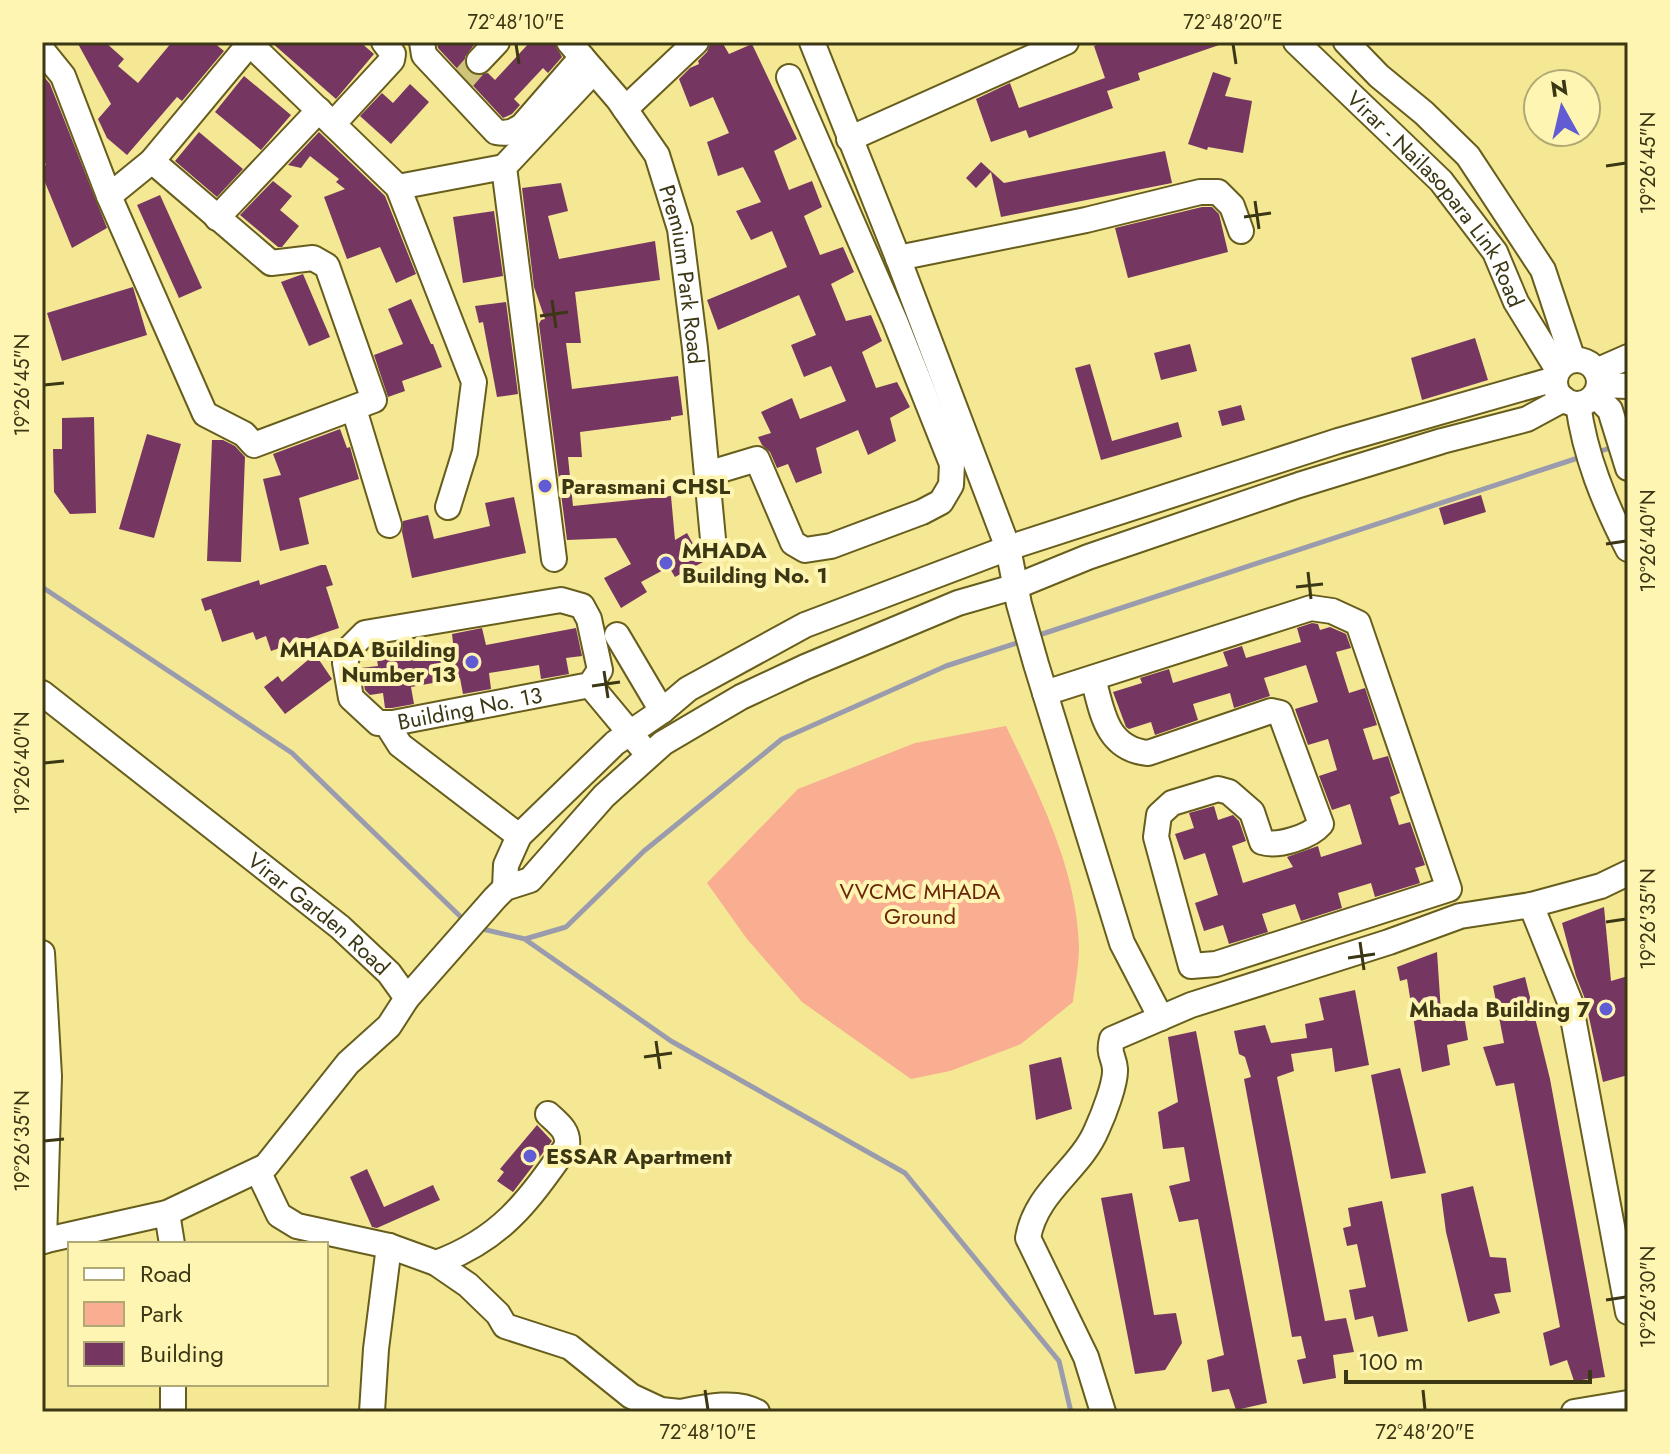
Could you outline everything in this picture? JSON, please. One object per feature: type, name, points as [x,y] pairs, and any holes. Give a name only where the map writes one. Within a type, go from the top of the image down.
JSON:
[{"type":"street","points":[[331,121],[392,60],[393,54],[384,42]]},
{"type":"street","points":[[422,42],[424,55],[457,86],[496,132],[513,132],[522,126],[577,55]]},
{"type":"street","points":[[479,61],[497,42]]},
{"type":"street","points":[[625,109],[696,42]]},
{"type":"street","points":[[812,42],[1008,548],[1036,664],[1122,943],[1161,1018]]},
{"type":"street","points":[[849,139],[1066,42]]},
{"type":"street","name":"Virar - Nailasopara Link Road","points":[[1296,42],[1441,181],[1495,252],[1516,302],[1581,390],[1628,468]]},
{"type":"street","name":"Virar - Nailasopara Link Road","points":[[1346,42],[1468,156],[1543,270],[1581,390],[1597,484],[1619,512],[1628,549]]},
{"type":"street","points":[[109,196],[152,161],[250,43],[398,187],[474,382],[465,452],[448,507]]},
{"type":"street","points":[[42,50],[63,76],[109,196],[205,414],[244,434],[254,445],[374,400],[327,266],[313,258],[271,263],[152,161]]},
{"type":"street","points":[[554,559],[504,167],[577,55]]},
{"type":"street","name":"Premium Park Road","points":[[577,55],[625,109],[657,155],[680,229],[713,539]]},
{"type":"street","points":[[217,218],[397,68]]},
{"type":"street","points":[[707,474],[757,459],[793,543],[805,550],[831,546],[922,512],[941,502],[951,485],[952,464],[947,450],[895,321],[789,77]]},
{"type":"street","points":[[398,187],[504,167]]},
{"type":"street","points":[[898,258],[1086,220],[1200,192],[1218,192],[1232,206],[1241,231]]},
{"type":"street","points":[[42,953],[49,1076],[43,1241],[167,1213],[266,1166],[348,1063],[389,1026],[407,998],[500,893],[530,880],[604,796],[663,743],[741,697],[958,603],[1018,595],[1088,557],[1299,485],[1442,441],[1527,419],[1581,390],[1628,357]]},
{"type":"street","points":[[500,893],[506,865],[519,836],[615,743],[688,689],[805,625],[1008,548],[1338,441],[1581,390],[1628,386]]},
{"type":"street","points":[[354,409],[389,525]]},
{"type":"street","name":"Building No. 13","points":[[561,600],[582,606],[589,619],[600,670],[590,685],[378,723],[351,698],[345,663],[350,648],[365,633],[561,600]]},
{"type":"street","points":[[1045,693],[1311,608],[1332,611],[1358,623],[1460,916]]},
{"type":"street","points":[[617,635],[662,711]]},
{"type":"street","points":[[1093,678],[1111,732],[1135,751],[1148,753],[1271,711],[1280,713],[1321,824],[1315,832],[1271,845],[1262,842],[1252,812],[1229,792],[1218,789],[1172,803],[1159,815],[1156,837],[1191,966],[1196,1003]]},
{"type":"street","points":[[590,685],[648,757]]},
{"type":"street","name":"Virar Garden Road","points":[[42,693],[340,927],[389,973],[407,998]]},
{"type":"street","points":[[386,723],[400,745],[519,836]]},
{"type":"street","points":[[1103,1412],[1086,1357],[1028,1238],[1030,1223],[1056,1181],[1076,1162],[1097,1132],[1115,1070],[1109,1052],[1112,1039],[1196,1003],[1460,916],[1531,905],[1601,886],[1628,873]]},
{"type":"street","points":[[1191,966],[1216,964],[1449,889]]},
{"type":"street","points":[[1531,905],[1570,1002],[1628,1312]]},
{"type":"street","points":[[436,1263],[460,1254],[489,1235],[528,1201],[567,1146],[564,1129],[548,1114]]},
{"type":"street","points":[[258,1171],[279,1215],[297,1226],[389,1246],[436,1263],[468,1285],[498,1314],[505,1326],[570,1347],[631,1396],[661,1410],[681,1412],[724,1406],[749,1407],[757,1412]]},
{"type":"street","points":[[167,1213],[172,1242]]},
{"type":"street","points":[[372,1412],[376,1349],[389,1246]]},
{"type":"street","points":[[173,1386],[173,1412]]},
{"type":"street","points":[[1574,1412],[1628,1403]]},
{"type":"green space","name":"VVCMC MHADA Ground","points":[[1006,726],[1054,833],[1071,889],[1079,947],[1073,1002],[1021,1044],[950,1071],[911,1079],[802,1002],[747,939],[707,883],[798,789],[915,743]]},
{"type":"building","points":[[77,42],[105,42],[124,59],[118,66],[138,83],[172,42],[213,42],[224,51],[182,101],[177,97],[127,155],[107,138],[98,119],[111,104]]},
{"type":"building","points":[[271,42],[360,42],[374,54],[336,99]]},
{"type":"building","points":[[437,42],[476,42],[465,57],[465,66],[475,75],[488,73],[495,80],[530,42],[554,42],[562,57],[548,73],[543,68],[514,99],[520,105],[503,118],[438,48]]},
{"type":"building","points":[[711,42],[722,42],[729,54],[752,44],[797,139],[774,151],[789,190],[812,181],[822,207],[804,216],[820,255],[843,247],[854,272],[831,284],[846,321],[871,315],[882,341],[862,352],[876,388],[897,382],[910,407],[890,418],[896,441],[868,455],[858,430],[816,448],[822,473],[796,483],[788,464],[777,468],[758,437],[771,433],[761,412],[792,398],[800,419],[846,401],[831,366],[804,377],[791,345],[816,335],[799,295],[718,330],[707,300],[787,267],[772,231],[751,240],[736,211],[761,202],[743,167],[718,176],[707,142],[729,133],[713,97],[690,107],[679,79],[699,64]]},
{"type":"building","points":[[1105,42],[1222,44],[1138,73],[1140,80],[1107,91],[1113,108],[1029,138],[1026,130],[991,142],[976,99],[1010,83],[1019,108],[1105,78],[1094,46]]},
{"type":"building","points":[[1213,72],[1231,78],[1225,96],[1252,101],[1243,153],[1208,147],[1207,150],[1188,144]]},
{"type":"building","points":[[244,76],[291,115],[261,150],[215,112]]},
{"type":"building","points":[[45,78],[107,228],[72,248],[42,175],[42,167],[46,165],[42,155],[42,79]]},
{"type":"building","points":[[410,84],[429,102],[391,144],[360,116],[382,93],[393,103]]},
{"type":"building","points":[[199,132],[243,169],[217,197],[175,161]]},
{"type":"building","points":[[319,132],[385,196],[416,274],[396,283],[380,247],[347,259],[324,197],[345,189],[336,182],[339,179],[310,156],[301,168],[288,165]]},
{"type":"building","points":[[1165,151],[1172,183],[1001,217],[991,172],[976,188],[966,178],[981,162],[1004,183]]},
{"type":"building","points":[[273,181],[292,196],[280,210],[299,226],[282,247],[278,247],[240,215]]},
{"type":"building","points":[[561,183],[568,211],[548,216],[559,259],[655,241],[660,280],[575,292],[581,343],[566,343],[572,389],[678,376],[683,415],[671,417],[671,420],[580,432],[582,457],[568,457],[573,506],[671,496],[675,540],[687,533],[703,562],[675,577],[669,567],[641,582],[647,592],[621,608],[604,578],[631,564],[616,538],[567,540],[539,324],[545,319],[534,287],[522,188]]},
{"type":"building","points":[[160,195],[202,288],[179,298],[137,205]]},
{"type":"building","points":[[1212,207],[1219,214],[1228,252],[1128,278],[1115,228]]},
{"type":"building","points":[[494,211],[503,276],[463,283],[453,217]]},
{"type":"building","points":[[303,274],[330,337],[309,346],[281,282]]},
{"type":"building","points":[[133,287],[147,335],[62,361],[47,313]]},
{"type":"building","points":[[411,299],[442,367],[402,381],[405,391],[388,397],[374,355],[403,344],[388,309]]},
{"type":"building","points":[[506,302],[518,394],[497,397],[483,322],[479,323],[475,306]]},
{"type":"building","points":[[1475,338],[1488,380],[1422,400],[1411,358]]},
{"type":"building","points":[[1190,344],[1197,371],[1161,380],[1154,353]]},
{"type":"building","points":[[1090,364],[1112,441],[1178,422],[1182,437],[1101,460],[1075,368]]},
{"type":"building","points":[[1241,405],[1245,420],[1222,426],[1218,411]]},
{"type":"building","points":[[94,417],[96,513],[70,514],[54,492],[53,449],[62,449],[62,418]]},
{"type":"building","points":[[340,429],[347,448],[350,447],[359,479],[299,498],[309,544],[280,551],[263,479],[281,475],[273,454]]},
{"type":"building","points":[[147,434],[181,444],[154,538],[119,529]]},
{"type":"building","points":[[212,440],[223,440],[235,446],[245,457],[241,562],[207,561]]},
{"type":"building","points":[[1481,495],[1486,512],[1444,525],[1439,508]]},
{"type":"building","points":[[514,497],[526,553],[412,578],[402,532],[403,521],[428,515],[434,539],[490,526],[485,503]]},
{"type":"building","points":[[326,565],[333,585],[326,587],[339,628],[271,651],[266,636],[256,640],[253,632],[222,642],[211,609],[205,611],[201,599],[259,580],[260,585]]},
{"type":"building","points":[[1318,624],[1320,630],[1330,627],[1346,634],[1351,648],[1336,652],[1349,693],[1365,688],[1377,725],[1363,729],[1373,760],[1388,756],[1400,793],[1390,797],[1399,825],[1410,822],[1425,865],[1415,868],[1420,883],[1375,897],[1371,883],[1338,893],[1342,908],[1301,921],[1295,904],[1262,914],[1268,932],[1229,944],[1223,925],[1204,931],[1195,903],[1218,895],[1205,853],[1184,860],[1175,834],[1194,828],[1189,813],[1214,806],[1218,820],[1233,815],[1239,821],[1246,841],[1232,846],[1243,883],[1293,867],[1287,857],[1318,846],[1321,857],[1362,844],[1350,804],[1332,810],[1319,776],[1337,770],[1328,739],[1308,745],[1295,709],[1318,702],[1306,665],[1264,678],[1270,696],[1234,708],[1230,693],[1193,704],[1198,720],[1155,735],[1151,722],[1129,729],[1126,727],[1113,692],[1142,683],[1140,678],[1169,669],[1173,683],[1228,666],[1223,652],[1242,646],[1246,658],[1301,642],[1297,628]]},
{"type":"building","name":"MHADA Building Number 13","points":[[482,628],[486,645],[576,628],[582,656],[566,658],[569,674],[541,679],[539,665],[489,673],[491,689],[463,694],[460,678],[411,687],[414,704],[392,708],[385,708],[383,693],[370,695],[365,690],[361,668],[378,666],[375,647],[405,641],[409,659],[454,651],[452,634]]},
{"type":"building","points":[[315,654],[332,679],[285,714],[264,687],[278,676],[282,682]]},
{"type":"building","name":"Mhada Building 7","points":[[1604,907],[1611,981],[1628,976],[1628,1075],[1603,1082],[1585,999],[1562,923]]},
{"type":"building","points":[[1437,952],[1441,1012],[1463,1009],[1468,1040],[1447,1045],[1450,1065],[1422,1072],[1407,979],[1400,981],[1397,967]]},
{"type":"building","points":[[1525,977],[1550,1079],[1605,1377],[1574,1381],[1567,1360],[1550,1366],[1543,1333],[1560,1327],[1514,1083],[1496,1086],[1483,1047],[1504,1043],[1493,986]]},
{"type":"building","points":[[1355,990],[1369,1065],[1335,1072],[1332,1048],[1291,1054],[1294,1071],[1277,1077],[1325,1321],[1346,1318],[1354,1352],[1333,1355],[1336,1378],[1303,1384],[1297,1360],[1306,1358],[1301,1336],[1292,1337],[1244,1079],[1251,1077],[1245,1057],[1239,1054],[1234,1031],[1265,1025],[1271,1043],[1307,1038],[1305,1024],[1324,1020],[1319,998]]},
{"type":"building","points":[[1196,1031],[1267,1403],[1236,1410],[1229,1389],[1212,1392],[1207,1360],[1224,1355],[1198,1219],[1179,1222],[1169,1186],[1190,1181],[1184,1147],[1163,1149],[1158,1112],[1178,1102],[1168,1037]]},
{"type":"building","points":[[1061,1057],[1072,1109],[1036,1120],[1029,1065]]},
{"type":"building","points":[[1400,1068],[1426,1173],[1391,1179],[1371,1075]]},
{"type":"building","name":"ESSAR Apartment","points":[[537,1125],[552,1141],[513,1192],[497,1181],[504,1172],[500,1169]]},
{"type":"building","points":[[367,1169],[384,1207],[433,1185],[440,1200],[377,1228],[372,1227],[350,1177]]},
{"type":"building","points":[[1473,1186],[1490,1257],[1506,1258],[1511,1292],[1494,1294],[1500,1313],[1468,1322],[1446,1232],[1441,1194]]},
{"type":"building","points":[[1132,1193],[1154,1315],[1176,1313],[1182,1343],[1165,1370],[1135,1374],[1101,1198]]},
{"type":"building","points":[[1382,1201],[1408,1331],[1378,1337],[1373,1316],[1355,1320],[1349,1290],[1366,1287],[1357,1244],[1347,1246],[1343,1228],[1351,1226],[1348,1208]]},
{"type":"waterway","points":[[1595,453],[1616,446]]},
{"type":"waterway","points":[[1036,636],[1581,457]]},
{"type":"waterway","points":[[42,587],[292,753],[466,922]]},
{"type":"waterway","points":[[478,928],[525,939],[566,927],[644,851],[782,739],[946,666],[1023,641]]},
{"type":"waterway","points":[[526,940],[671,1041],[905,1173],[1059,1361],[1071,1412]]},
{"type":"tunnel","points":[[458,85],[479,61]]},
{"type":"place","name":"Parasmani CHSL","points":[[545,486]]},
{"type":"place","name":"MHADA Building No. 1","points":[[666,563]]},
{"type":"place","name":"MHADA Building Number 13","points":[[472,662]]},
{"type":"place","name":"Mhada Building 7","points":[[1606,1009]]},
{"type":"place","name":"ESSAR Apartment","points":[[530,1156]]}]
